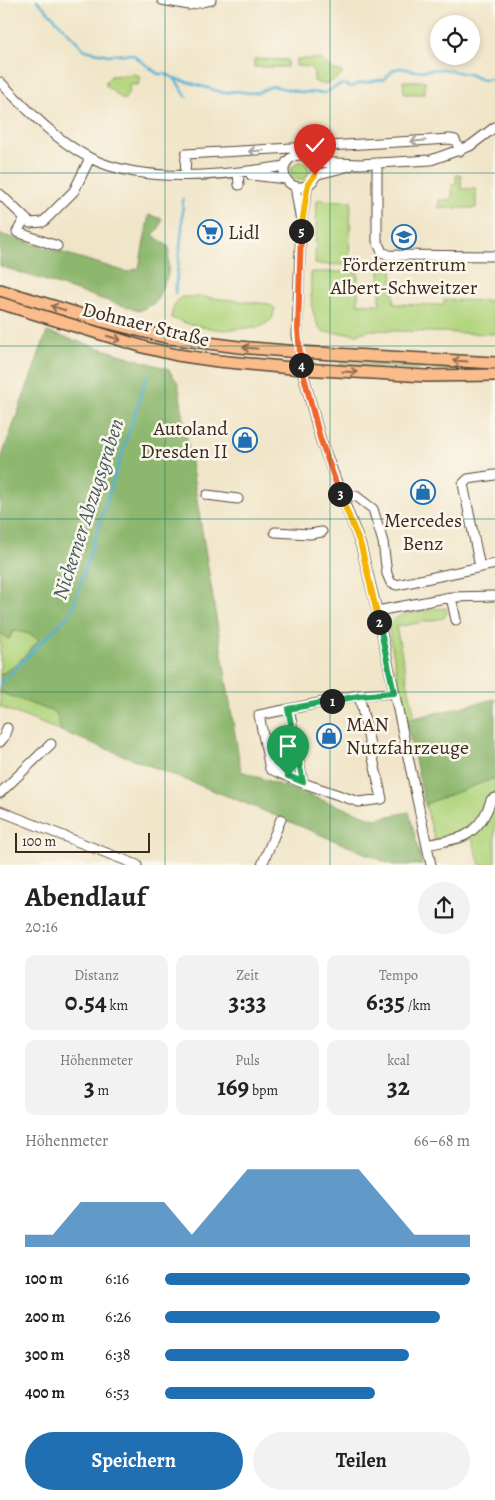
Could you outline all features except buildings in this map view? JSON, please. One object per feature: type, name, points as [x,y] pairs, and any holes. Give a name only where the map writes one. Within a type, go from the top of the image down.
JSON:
[{"type":"main road","name":"Dohnaer Straße","points":[[0,290],[102,321],[169,338],[299,352],[495,363]]},
{"type":"main road","name":"Dohnaer Straße","points":[[0,303],[147,348],[218,361],[302,369],[426,376],[495,375]]},
{"type":"street","points":[[162,0],[189,5],[210,0]]},
{"type":"street","points":[[0,82],[57,136],[90,158],[120,168],[142,173],[184,175],[238,173],[285,166]]},
{"type":"street","points":[[313,162],[360,164],[431,160],[460,151],[483,138],[495,127]]},
{"type":"street","points":[[184,175],[186,154],[450,139],[455,140],[460,151]]},
{"type":"street","points":[[286,179],[284,173],[285,166],[290,159],[298,155],[308,157],[313,162],[316,170],[315,175],[308,184],[301,225],[299,352],[320,438],[361,546],[377,611],[431,865]]},
{"type":"street","points":[[0,194],[30,223],[43,222],[74,191],[90,158]]},
{"type":"street","points":[[377,163],[377,241],[382,252],[390,255],[495,256]]},
{"type":"street","points":[[315,175],[360,164]]},
{"type":"street","points":[[238,173],[286,179],[295,186],[308,184]]},
{"type":"street","points":[[238,173],[239,185]]},
{"type":"street","points":[[295,186],[301,225]]},
{"type":"street","points":[[25,218],[16,232],[57,246]]},
{"type":"street","points":[[480,567],[464,484],[468,479],[495,475]]},
{"type":"street","points":[[207,495],[238,499]]},
{"type":"street","points":[[341,497],[356,496],[373,509],[383,542],[386,574],[391,583],[397,585],[495,564]]},
{"type":"street","points":[[275,532],[310,534],[322,532]]},
{"type":"street","points":[[377,611],[451,597],[495,596]]},
{"type":"street","points":[[451,597],[456,620]]},
{"type":"street","points":[[359,696],[382,799],[359,802],[270,769],[259,715],[359,696],[394,693]]},
{"type":"street","points":[[288,709],[303,782]]},
{"type":"street","points":[[0,742],[7,728]]},
{"type":"street","points":[[0,794],[51,744]]},
{"type":"street","points":[[427,844],[465,836],[480,822],[495,798]]},
{"type":"street","points":[[0,811],[137,865]]},
{"type":"street","points":[[262,865],[281,818]]},
{"type":"green space","points":[[254,59],[288,60],[287,67],[254,67]]},
{"type":"green space","points":[[296,59],[321,59],[334,70],[341,71],[342,75],[325,84],[318,83],[314,81],[314,72],[309,67],[296,66]]},
{"type":"green space","points":[[135,74],[140,77],[138,85],[130,83],[129,92],[124,100],[106,86],[106,81],[111,76]]},
{"type":"green space","points":[[403,81],[425,81],[425,94],[404,94]]},
{"type":"green space","points":[[300,162],[306,165],[309,171],[306,177],[300,180],[294,177],[291,171],[294,165]]},
{"type":"green space","points":[[456,175],[461,175],[461,189],[476,189],[476,208],[439,208],[439,200],[452,199],[452,184],[456,184]]},
{"type":"green space","points":[[317,200],[351,201],[349,265],[315,264]]},
{"type":"green space","points":[[149,215],[162,219],[159,228],[153,235],[169,247],[168,274],[156,302],[139,311],[0,266],[0,234],[127,272],[139,268]]},
{"type":"green space","points":[[380,266],[392,266],[394,304],[444,305],[444,300],[495,301],[495,334],[370,330],[357,334],[323,332],[318,326],[313,312],[311,272],[358,272],[358,304],[380,304]]},
{"type":"green space","points":[[181,297],[202,297],[268,304],[275,308],[272,319],[261,327],[223,330],[195,326],[171,318],[174,305]]},
{"type":"green space","points":[[47,332],[168,369],[178,383],[241,771],[375,819],[409,812],[422,865],[393,865],[245,803],[61,731],[56,713],[0,692],[0,675],[16,665],[39,640],[24,632],[13,631],[9,639],[0,633],[0,462]]},
{"type":"green space","points":[[341,362],[416,366],[441,364],[495,367],[495,369],[436,370],[340,365]]},
{"type":"green space","points":[[446,608],[447,613],[444,618],[396,627],[415,718],[406,720],[389,633],[390,625],[393,620],[405,614]]},
{"type":"green space","points":[[13,631],[27,633],[39,640],[16,665],[0,675],[0,633],[9,639]]},
{"type":"green space","points":[[0,692],[57,713],[61,731],[0,707]]},
{"type":"green space","points":[[495,699],[495,778],[425,804],[406,720]]},
{"type":"green space","points":[[495,778],[495,865],[480,865],[472,838],[437,848],[425,804]]},
{"type":"waterway","points":[[37,0],[85,50],[109,55],[132,54],[158,74],[165,74],[224,93],[236,91],[259,92],[272,86],[300,92],[325,93],[343,84],[351,87],[359,83],[384,80],[393,70],[400,68],[416,71],[442,69],[468,74],[483,80],[495,79]]},
{"type":"waterway","points":[[175,79],[187,97]]},
{"type":"waterway","points":[[175,293],[182,229],[183,199]]},
{"type":"waterway","name":"Nickerner Abzugsgraben","points":[[0,684],[71,613],[147,375]]},
{"type":"place","name":"Lidl","points":[[210,232]]},
{"type":"place","name":"Förderzentrum Albert-Schweitzer","points":[[404,237]]},
{"type":"place","name":"Autoland Dresden II","points":[[245,440]]},
{"type":"place","name":"Mercedes Benz","points":[[423,492]]},
{"type":"place","name":"MAN Nutzfahrzeuge","points":[[329,736]]},
{"type":"route","points":[[288,776],[303,782],[288,709],[359,696],[394,693],[361,546],[320,438],[299,352],[301,225],[308,184],[315,175]]}]
